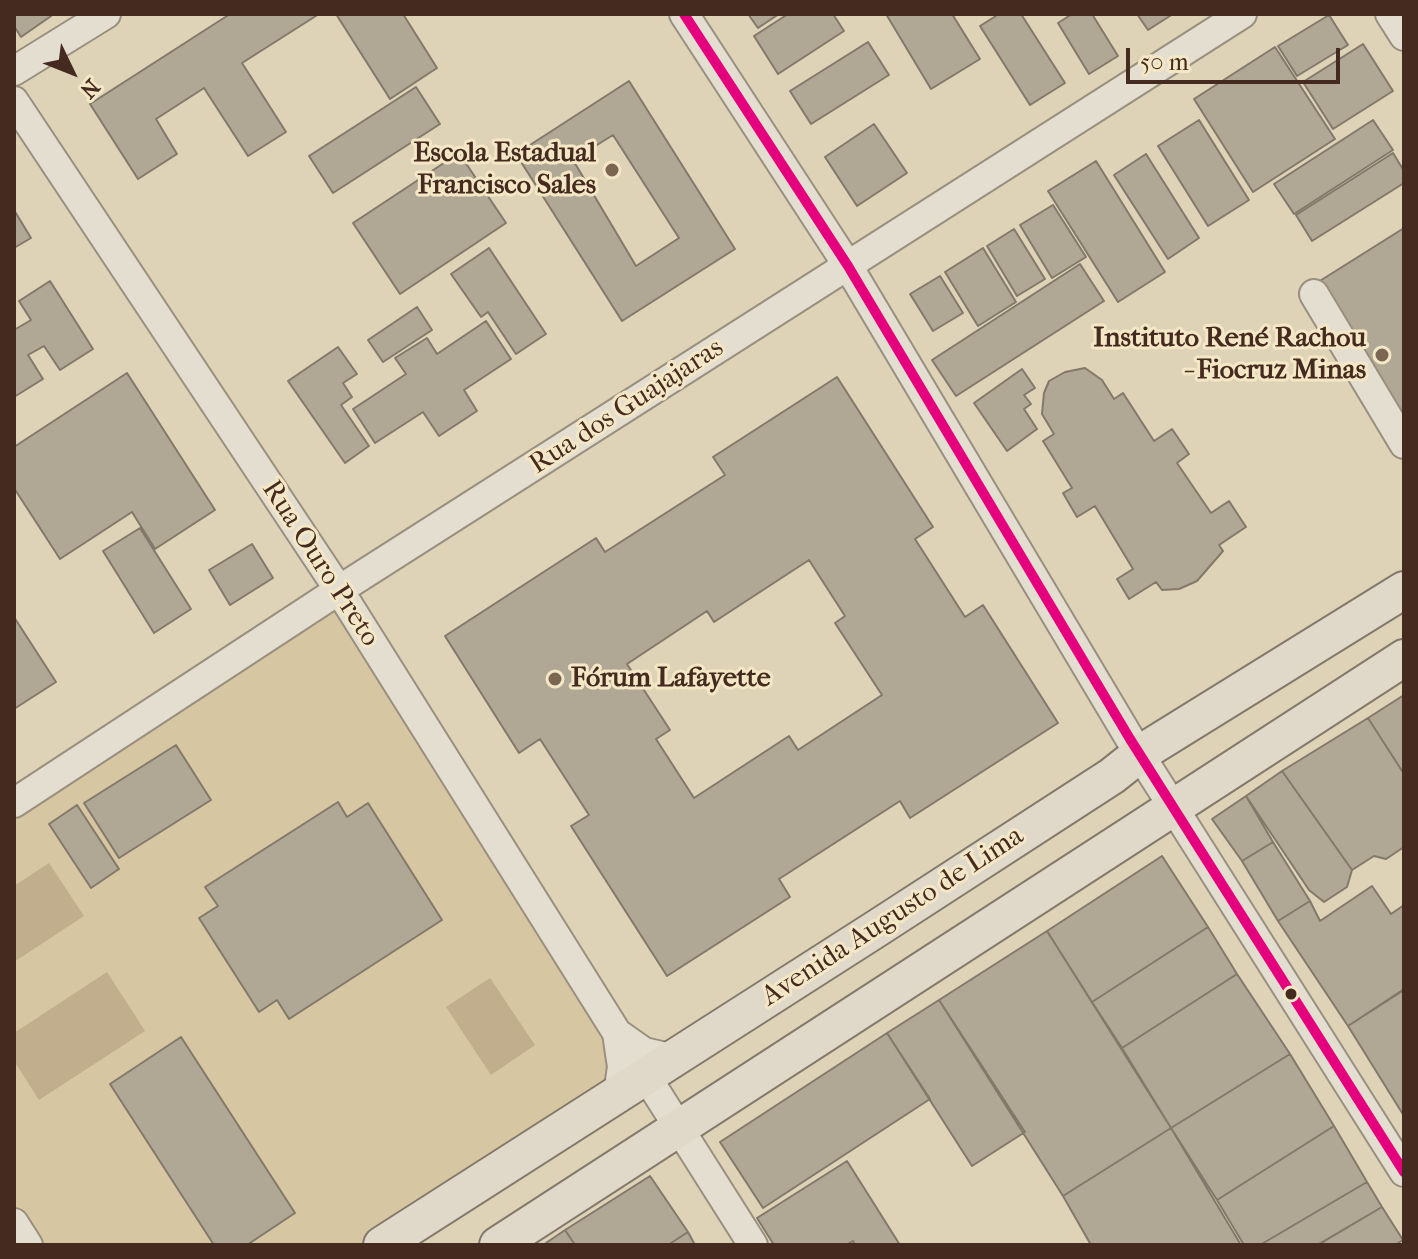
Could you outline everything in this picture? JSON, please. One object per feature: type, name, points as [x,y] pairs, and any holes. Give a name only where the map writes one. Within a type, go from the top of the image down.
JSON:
[{"type":"main road","name":"Avenida Augusto de Lima","points":[[382,1245],[1112,776],[1141,753],[1404,590]]},
{"type":"main road","points":[[498,1245],[1171,806],[1404,658]]},
{"type":"street","points":[[14,71],[106,14]]},
{"type":"street","points":[[684,14],[848,266],[1171,806],[1404,1172]]},
{"type":"street","name":"Rua dos Guajajaras","points":[[14,803],[339,590],[1242,14]]},
{"type":"street","points":[[1390,14],[1404,36]]},
{"type":"street","name":"Rua Ouro Preto","points":[[14,101],[339,590],[617,1033],[644,1052],[646,1076],[622,1067],[617,1033]]},
{"type":"street","points":[[1314,294],[1404,444]]},
{"type":"street","points":[[646,1076],[753,1245]]},
{"type":"street","points":[[14,1223],[28,1245]]},
{"type":"shaded area","points":[[339,590],[646,1076],[383,1245],[28,1245],[14,1223],[14,803]]},
{"type":"shaded area","points":[[49,863],[84,916],[14,962],[14,886]]},
{"type":"shaded area","points":[[107,972],[145,1031],[39,1100],[14,1061],[14,1033]]},
{"type":"shaded area","points":[[490,978],[535,1045],[491,1075],[446,1007]]},
{"type":"building","points":[[14,14],[54,14],[21,37],[14,26]]},
{"type":"building","points":[[230,14],[319,14],[242,63],[286,132],[248,156],[204,88],[156,119],[177,154],[138,179],[90,104]]},
{"type":"building","points":[[336,14],[403,14],[437,68],[390,99]]},
{"type":"building","points":[[748,14],[779,14],[758,28]]},
{"type":"building","points":[[788,14],[833,14],[844,31],[778,74],[754,36]]},
{"type":"building","points":[[886,14],[952,14],[980,59],[931,89]]},
{"type":"building","points":[[999,14],[1021,14],[1065,83],[1030,105],[980,26]]},
{"type":"building","points":[[1072,14],[1092,14],[1118,56],[1089,74],[1058,23]]},
{"type":"building","points":[[1137,14],[1173,14],[1148,30]]},
{"type":"building","points":[[1329,15],[1348,45],[1297,76],[1278,46]]},
{"type":"building","points":[[868,42],[889,75],[811,124],[790,91]]},
{"type":"building","points":[[1363,44],[1393,91],[1333,129],[1303,82]]},
{"type":"building","points":[[1275,47],[1335,139],[1253,192],[1194,99]]},
{"type":"building","points":[[629,81],[735,249],[622,321],[516,154]],"holes":[[[613,135],[679,238],[636,266],[573,160]]]},
{"type":"building","points":[[416,87],[440,124],[333,193],[309,156]]},
{"type":"building","points":[[1199,120],[1249,200],[1208,226],[1158,146]]},
{"type":"building","points":[[1373,120],[1393,150],[1294,214],[1274,184]]},
{"type":"building","points":[[874,124],[907,173],[857,206],[825,157]]},
{"type":"building","points":[[459,153],[506,223],[400,294],[353,223]]},
{"type":"building","points":[[1393,153],[1404,171],[1404,183],[1312,241],[1296,215]]},
{"type":"building","points":[[1146,154],[1199,238],[1168,259],[1114,175]]},
{"type":"building","points":[[1096,161],[1165,272],[1118,302],[1048,191]]},
{"type":"building","points":[[1053,205],[1086,257],[1052,278],[1020,225]]},
{"type":"building","points":[[14,210],[31,238],[14,248]]},
{"type":"building","name":"Instituto René Rachou - Fiocruz Minas","points":[[1404,228],[1404,425],[1315,284]]},
{"type":"building","points":[[1014,229],[1045,279],[1017,296],[987,246]]},
{"type":"building","points":[[489,248],[546,334],[516,354],[488,312],[481,317],[451,274]]},
{"type":"building","points":[[983,248],[1016,302],[978,326],[945,272]]},
{"type":"building","points":[[1080,264],[1104,301],[956,396],[932,360]]},
{"type":"building","points":[[940,276],[963,313],[933,331],[910,294]]},
{"type":"building","points":[[50,281],[93,349],[60,370],[44,346],[28,355],[43,379],[14,397],[14,330],[31,320],[19,301]]},
{"type":"building","points":[[417,307],[432,330],[383,362],[368,340]]},
{"type":"building","points":[[486,321],[511,359],[464,390],[477,411],[439,436],[423,412],[375,443],[353,409],[406,374],[395,358],[427,338],[437,354]]},
{"type":"building","points":[[338,347],[357,374],[343,383],[352,397],[341,405],[369,446],[345,463],[288,381]]},
{"type":"building","points":[[1085,368],[1102,380],[1114,399],[1123,393],[1154,441],[1172,429],[1189,454],[1177,463],[1211,513],[1229,501],[1246,527],[1219,545],[1223,551],[1197,581],[1179,589],[1162,590],[1156,582],[1129,599],[1117,579],[1133,569],[1095,506],[1077,517],[1063,493],[1072,488],[1043,441],[1054,434],[1042,414],[1044,393],[1049,381],[1065,372]]},
{"type":"building","points":[[1022,369],[1035,388],[1024,395],[1031,404],[1024,409],[1037,429],[1007,451],[974,403]]},
{"type":"building","points":[[127,373],[215,510],[155,549],[132,512],[60,559],[14,488],[14,447]]},
{"type":"building","name":"Fórum Lafayette","points":[[837,377],[933,527],[915,539],[965,617],[983,605],[1058,723],[910,818],[900,801],[779,879],[790,897],[667,976],[571,826],[589,815],[540,739],[519,753],[445,636],[596,538],[605,552],[725,475],[713,457]],"holes":[[[809,560],[845,616],[835,623],[882,695],[798,750],[789,736],[694,798],[656,739],[670,730],[627,664],[707,611],[714,622]]]},
{"type":"building","points":[[140,528],[191,609],[154,633],[103,551]]},
{"type":"building","points":[[252,544],[273,578],[230,605],[209,570]]},
{"type":"building","points":[[14,617],[56,682],[14,709]]},
{"type":"building","points":[[1404,695],[1404,774],[1368,718]]},
{"type":"building","points":[[1368,718],[1404,774],[1404,847],[1386,859],[1374,856],[1352,870],[1282,771]]},
{"type":"building","points":[[176,745],[211,800],[119,858],[84,803]]},
{"type":"building","points":[[1282,771],[1352,870],[1347,887],[1324,902],[1309,890],[1246,796]]},
{"type":"building","points":[[1246,796],[1273,842],[1242,861],[1212,819]]},
{"type":"building","points":[[338,802],[347,817],[368,803],[442,920],[289,1019],[277,1000],[259,1012],[199,918],[218,906],[205,887]]},
{"type":"building","points":[[77,805],[119,869],[91,888],[49,824]]},
{"type":"building","points":[[1273,842],[1310,901],[1278,921],[1242,861]]},
{"type":"building","points":[[1162,856],[1208,927],[1092,1002],[1047,931]]},
{"type":"building","points":[[1372,886],[1391,914],[1404,905],[1404,989],[1348,1026],[1278,921],[1310,901],[1320,921]]},
{"type":"building","points":[[1208,927],[1237,974],[1122,1048],[1092,1002]]},
{"type":"building","points":[[1047,931],[1171,1128],[1063,1196],[939,1000]]},
{"type":"building","points":[[1237,974],[1290,1054],[1171,1128],[1122,1048]]},
{"type":"building","points":[[1404,990],[1404,1116],[1348,1026]]},
{"type":"building","points":[[939,1000],[1025,1132],[972,1166],[887,1033]]},
{"type":"building","points":[[887,1033],[930,1099],[763,1208],[720,1142]]},
{"type":"building","points":[[181,1037],[295,1213],[247,1245],[214,1245],[110,1084]]},
{"type":"building","points":[[1290,1054],[1334,1126],[1217,1200],[1171,1128]]},
{"type":"building","points":[[1334,1126],[1367,1182],[1260,1245],[1244,1245],[1217,1200]]},
{"type":"building","points":[[1171,1128],[1241,1245],[1091,1245],[1063,1196]]},
{"type":"building","points":[[847,1161],[900,1245],[855,1245],[853,1241],[846,1245],[774,1245],[757,1218]]},
{"type":"building","points":[[650,1176],[688,1232],[668,1245],[575,1245],[565,1230]]},
{"type":"building","points":[[1367,1182],[1382,1207],[1317,1245],[1260,1245]]},
{"type":"building","points":[[1382,1207],[1403,1240],[1395,1245],[1325,1245],[1323,1242]]},
{"type":"building","points":[[565,1230],[575,1245],[543,1245]]},
{"type":"building","points":[[688,1232],[695,1245],[668,1245]]},
{"type":"transit line","points":[[684,14],[848,266],[1130,739],[1404,1172]]},
{"type":"place","name":"Escola Estadual Francisco Sales","points":[[612,170]]},
{"type":"place","name":"Instituto René Rachou - Fiocruz Minas","points":[[1382,355]]},
{"type":"place","name":"Fórum Lafayette","points":[[555,679]]}]
